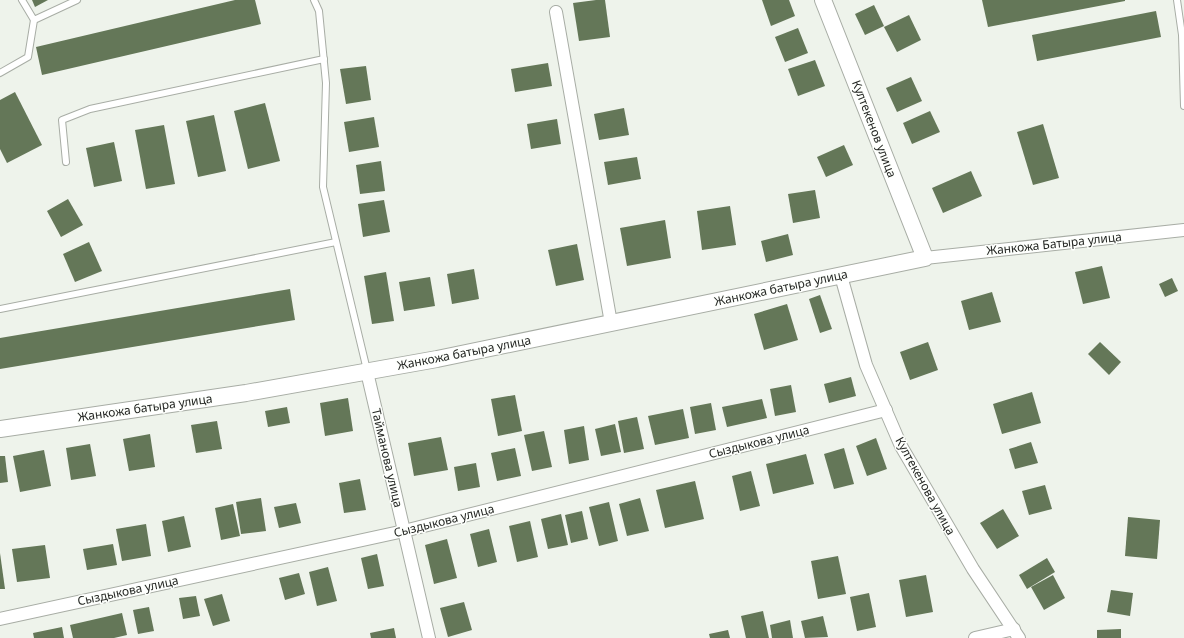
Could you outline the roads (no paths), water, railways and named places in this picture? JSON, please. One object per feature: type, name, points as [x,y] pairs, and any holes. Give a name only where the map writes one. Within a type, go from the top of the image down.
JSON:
[{"type":"street","name":"Култекенов улица","points":[[823,0],[925,258]]},
{"type":"street","points":[[556,12],[611,323]]},
{"type":"street","name":"Жанкожа Батыра улица","points":[[925,258],[1184,230]]},
{"type":"street","name":"Жанкожа батыра улица","points":[[0,429],[246,393],[367,372],[437,359],[925,258]]},
{"type":"street","name":"Култекенова улица","points":[[841,276],[866,365],[901,446],[969,562],[1017,633]]},
{"type":"street","name":"Тайманова улица","points":[[367,372],[429,638]]},
{"type":"street","name":"Сыздыкова улица","points":[[0,619],[404,531],[886,410]]},
{"type":"street","points":[[975,638],[1017,633]]},
{"type":"lane","points":[[0,73],[28,57],[34,20],[22,0]]},
{"type":"lane","points":[[34,20],[77,0]]},
{"type":"lane","points":[[314,0],[319,11],[326,83],[323,187],[367,372]]},
{"type":"lane","points":[[1177,0],[1182,35],[1184,106]]},
{"type":"lane","points":[[66,162],[62,120],[90,109],[324,59]]},
{"type":"lane","points":[[0,309],[336,242]]}]
